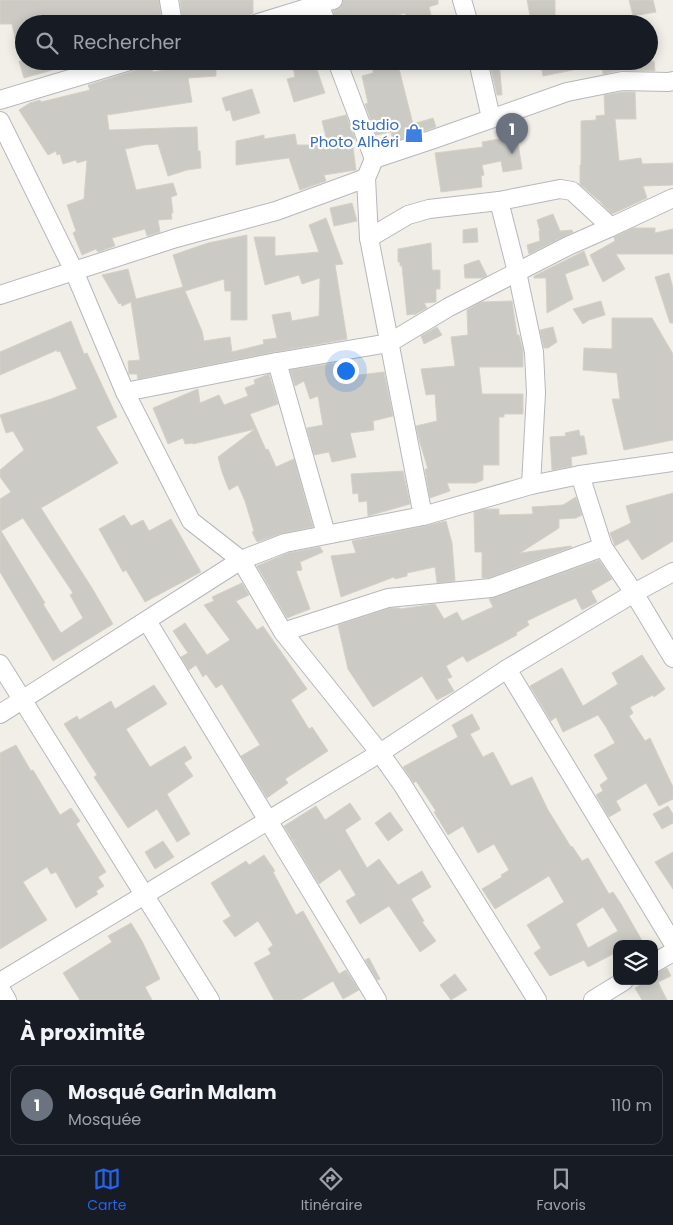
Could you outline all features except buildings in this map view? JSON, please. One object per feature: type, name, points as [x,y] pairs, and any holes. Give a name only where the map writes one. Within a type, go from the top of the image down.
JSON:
[{"type":"street","points":[[169,0],[172,15]]},
{"type":"street","points":[[462,0],[466,15]]},
{"type":"street","points":[[283,15],[323,2],[325,15]]},
{"type":"street","points":[[0,100],[100,70]]},
{"type":"street","points":[[340,70],[374,158],[366,178],[369,238],[423,516]]},
{"type":"street","points":[[480,70],[491,118]]},
{"type":"street","points":[[374,158],[576,90],[622,81],[673,81]]},
{"type":"street","points":[[0,121],[74,271],[124,392],[191,520],[241,560],[283,632],[380,753],[402,784],[537,1000]]},
{"type":"street","points":[[0,295],[176,238],[276,211],[366,178]]},
{"type":"street","points":[[369,238],[408,215],[429,209],[499,200],[566,188],[572,191],[611,227]]},
{"type":"street","points":[[124,392],[277,362],[389,343],[449,307],[517,272],[568,246],[673,198]]},
{"type":"street","points":[[499,200],[534,352],[536,384],[530,485]]},
{"type":"street","points":[[277,362],[326,534]]},
{"type":"street","points":[[0,714],[241,560],[285,543],[423,516],[530,485],[580,475],[673,462]]},
{"type":"street","points":[[580,475],[603,546],[673,658]]},
{"type":"street","points":[[283,632],[388,598],[491,588],[603,546]]},
{"type":"street","points":[[0,982],[380,753],[506,669],[673,572]]},
{"type":"street","points":[[147,621],[377,1000]]},
{"type":"street","points":[[0,664],[210,1000]]},
{"type":"street","points":[[506,669],[673,943]]},
{"type":"street","points":[[658,961],[673,952]]},
{"type":"street","points":[[593,1000],[617,985]]},
{"type":"street","points":[[0,988],[7,1000]]},
{"type":"place","name":"Studio Photo Alhéri","points":[[414,133]]},
{"type":"place","name":"Mosqué Garin Malam","points":[[512,154]]}]
